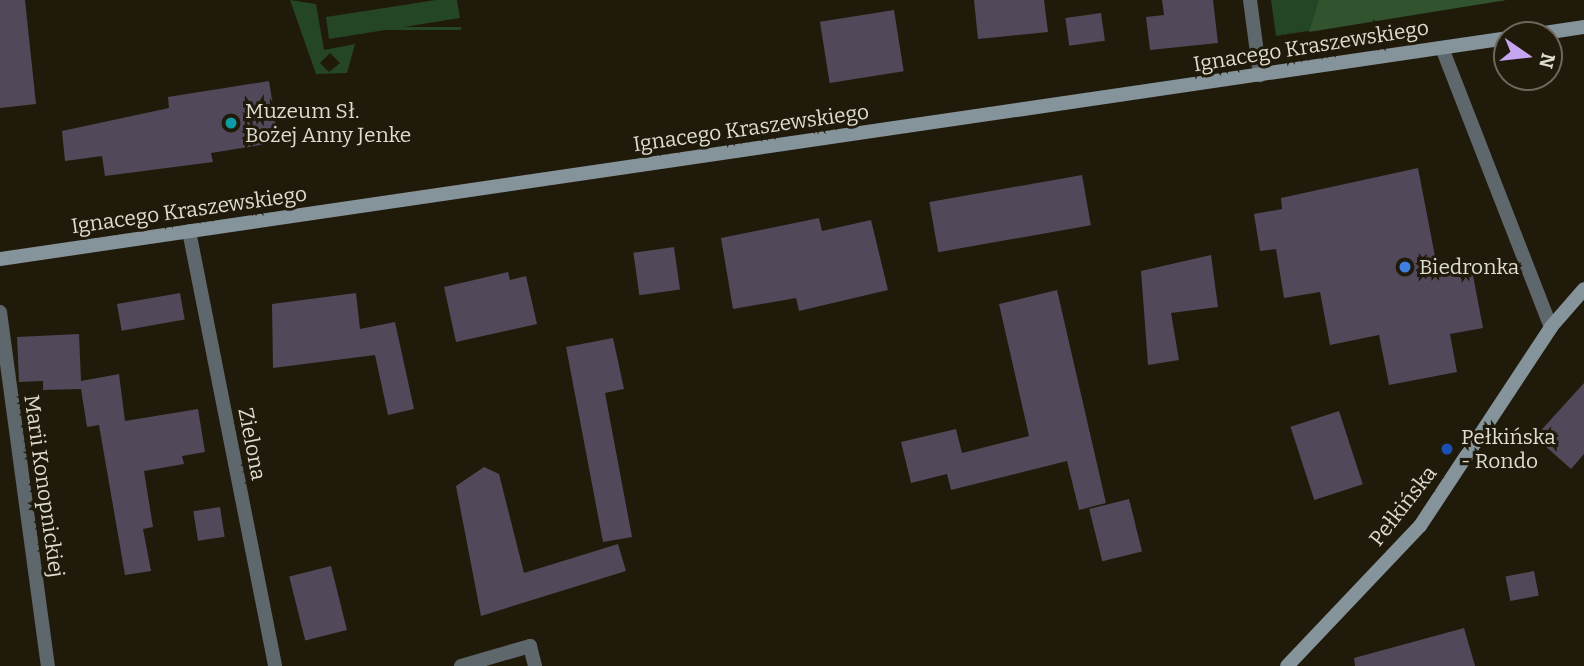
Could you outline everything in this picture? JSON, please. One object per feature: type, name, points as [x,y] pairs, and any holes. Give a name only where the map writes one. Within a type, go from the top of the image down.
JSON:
[{"type":"street","points":[[1250,0],[1260,75]]},
{"type":"street","points":[[1563,30],[1584,27]]},
{"type":"street","name":"Ignacego Kraszewskiego","points":[[0,258],[1493,40]]},
{"type":"street","points":[[1442,48],[1551,327]]},
{"type":"street","name":"Zielona","points":[[189,231],[275,666]]},
{"type":"street","name":"Pełkińska","points":[[1287,666],[1420,526],[1551,327],[1584,289]]},
{"type":"street","name":"Marii Konopnickiej","points":[[0,312],[48,666]]},
{"type":"street","points":[[461,666],[530,646],[535,666]]},
{"type":"green space","points":[[290,0],[316,4],[324,50],[355,44],[347,73],[316,74]],"holes":[[[330,53],[340,63],[329,72],[320,63]]]},
{"type":"green space","points":[[436,0],[457,0],[460,18],[329,39],[326,17]]},
{"type":"green space","points":[[1271,0],[1506,0],[1276,36]]},
{"type":"green space","points":[[1319,0],[1506,0],[1309,32]]},
{"type":"green space","points":[[365,27],[461,27],[461,30],[365,30]]},
{"type":"building","points":[[0,0],[25,0],[36,104],[0,108]]},
{"type":"building","points":[[974,0],[1044,0],[1048,32],[978,39]]},
{"type":"building","points":[[1162,0],[1213,0],[1218,43],[1150,50],[1146,17],[1164,15]]},
{"type":"building","points":[[894,10],[904,71],[830,83],[820,22]]},
{"type":"building","points":[[1101,13],[1105,41],[1069,46],[1065,18]]},
{"type":"building","points":[[269,81],[279,142],[211,153],[213,162],[105,176],[102,156],[65,161],[62,131],[169,108],[168,97]]},
{"type":"building","points":[[1418,168],[1438,272],[1471,265],[1483,328],[1450,334],[1457,372],[1389,385],[1379,335],[1330,345],[1320,292],[1284,298],[1276,249],[1260,251],[1254,214],[1282,209],[1281,198]]},
{"type":"building","points":[[1082,175],[1091,225],[938,252],[929,202]]},
{"type":"building","points":[[819,218],[822,231],[871,220],[888,290],[799,311],[796,298],[733,309],[721,238]]},
{"type":"building","points":[[674,247],[680,290],[639,295],[633,253]]},
{"type":"building","points":[[1211,255],[1218,307],[1171,313],[1179,360],[1148,365],[1141,271]]},
{"type":"building","points":[[508,272],[510,280],[526,276],[537,324],[456,342],[444,287]]},
{"type":"building","points":[[1057,290],[1106,503],[1079,510],[1067,461],[951,490],[947,474],[911,483],[901,442],[956,429],[962,453],[1029,436],[999,304]]},
{"type":"building","points":[[180,293],[185,320],[122,331],[117,304]]},
{"type":"building","points":[[356,293],[360,329],[395,322],[414,409],[388,415],[375,355],[273,368],[272,304]]},
{"type":"building","points":[[79,334],[81,381],[119,374],[125,421],[198,409],[205,452],[182,456],[184,464],[144,471],[153,527],[143,529],[151,571],[125,575],[99,425],[87,427],[81,389],[43,390],[43,381],[19,382],[17,337]]},
{"type":"building","points":[[613,338],[624,389],[605,393],[632,537],[603,542],[566,347]]},
{"type":"building","points":[[1584,383],[1584,454],[1571,469],[1535,437]]},
{"type":"building","points":[[1339,411],[1363,484],[1314,500],[1290,427]]},
{"type":"building","points":[[484,467],[499,474],[524,573],[618,544],[626,571],[481,616],[456,486]]},
{"type":"building","points":[[1129,499],[1142,551],[1102,561],[1089,509]]},
{"type":"building","points":[[220,507],[225,537],[198,541],[193,511]]},
{"type":"building","points":[[331,566],[347,630],[305,640],[289,576]]},
{"type":"building","points":[[1534,571],[1539,596],[1510,601],[1506,577]]},
{"type":"building","points":[[1464,628],[1475,666],[1355,666],[1354,658]]},
{"type":"place","name":"Muzeum Sł. Bożej Anny Jenke","points":[[231,123]]},
{"type":"place","name":"Biedronka","points":[[1405,267]]},
{"type":"place","name":"Pełkińska - Rondo","points":[[1447,449]]}]
